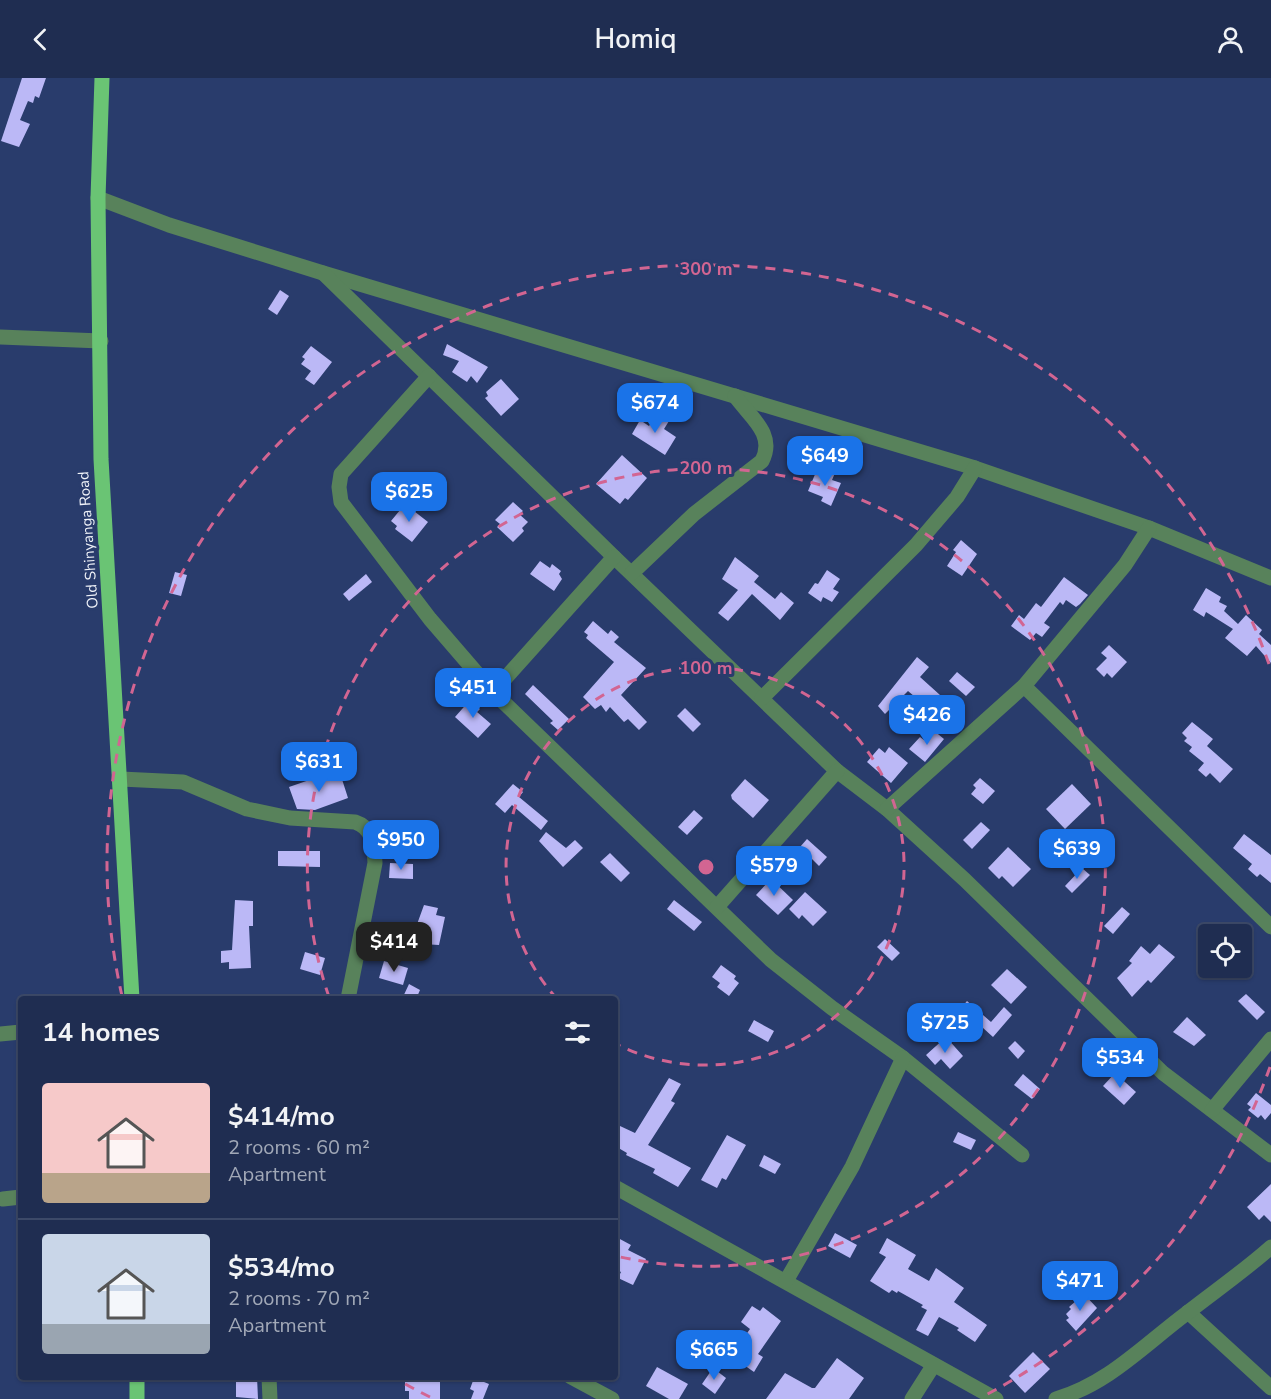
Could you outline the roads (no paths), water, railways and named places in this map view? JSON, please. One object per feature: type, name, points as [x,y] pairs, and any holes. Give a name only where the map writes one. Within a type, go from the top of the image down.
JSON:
[{"type":"main road","name":"Old Shinyanga Road","points":[[102,78],[98,198],[102,341],[101,459],[132,996]]},
{"type":"main road","points":[[136,1380],[137,1399]]},
{"type":"street","points":[[98,198],[169,225],[323,273],[975,468],[1149,528],[1271,578]]},
{"type":"street","points":[[323,273],[837,771],[887,809],[965,880],[1163,1073],[1271,1155]]},
{"type":"street","points":[[0,338],[102,341]]},
{"type":"street","points":[[429,376],[341,474],[340,497],[430,619],[493,692],[771,960],[832,1008],[903,1058],[1022,1155]]},
{"type":"street","points":[[632,573],[694,514],[762,461],[767,450],[767,438],[735,396]]},
{"type":"street","points":[[762,698],[916,545],[957,497],[975,468]]},
{"type":"street","points":[[887,809],[1024,686],[1125,565],[1149,528]]},
{"type":"street","points":[[493,692],[614,557]]},
{"type":"street","points":[[1024,686],[1271,927]]},
{"type":"street","points":[[717,906],[837,771]]},
{"type":"street","points":[[121,779],[183,782],[248,809],[290,818],[355,822],[365,827],[373,841],[375,863],[349,996]]},
{"type":"street","points":[[0,1034],[18,1032]]},
{"type":"street","points":[[1212,1110],[1271,1039]]},
{"type":"street","points":[[786,1281],[852,1167],[903,1058]]},
{"type":"street","points":[[618,1189],[996,1399]]},
{"type":"street","points":[[3,1199],[18,1197]]},
{"type":"street","points":[[1056,1399],[1102,1381],[1188,1312],[1239,1276],[1271,1247]]},
{"type":"street","points":[[1188,1312],[1271,1389]]},
{"type":"street","points":[[912,1399],[933,1366]]},
{"type":"street","points":[[269,1380],[270,1399]]},
{"type":"street","points":[[577,1380],[612,1399]]}]
